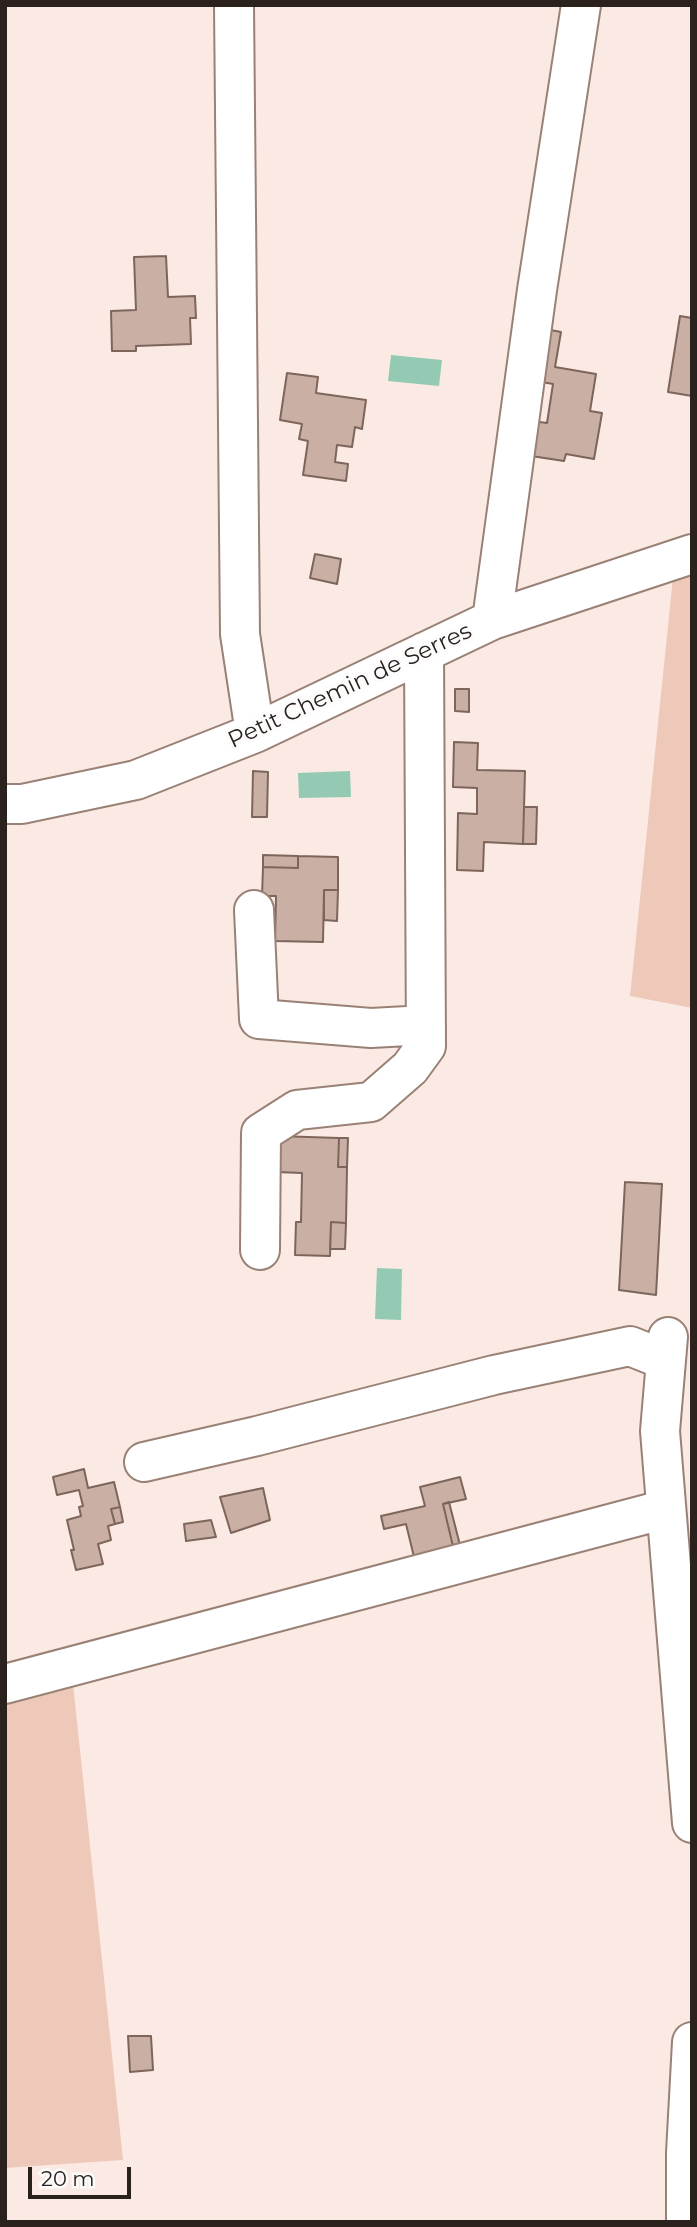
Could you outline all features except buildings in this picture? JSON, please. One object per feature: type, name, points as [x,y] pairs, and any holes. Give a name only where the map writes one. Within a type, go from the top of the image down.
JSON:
[{"type":"street","points":[[234,5],[240,634],[254,733]]},
{"type":"street","points":[[492,620],[539,276],[581,5]]},
{"type":"street","name":"Petit Chemin de Serres","points":[[5,804],[22,804],[136,780],[254,733],[492,620],[692,554]]},
{"type":"street","points":[[260,1250],[261,1133],[297,1110],[371,1102],[410,1068],[426,1046],[424,652]]},
{"type":"street","points":[[254,910],[259,1019],[371,1028],[426,1025]]},
{"type":"street","points":[[144,1462],[494,1375],[630,1346],[667,1347],[660,1432],[692,1823]]},
{"type":"street","points":[[5,1685],[666,1509]]},
{"type":"street","points":[[686,2222],[692,2042]]},
{"type":"shaded area","points":[[391,355],[442,360],[439,386],[388,381]]},
{"type":"shaded area","points":[[692,573],[692,1008],[630,996],[673,577]]},
{"type":"shaded area","points":[[350,771],[351,797],[299,798],[298,773]]},
{"type":"shaded area","points":[[377,1268],[402,1269],[401,1320],[375,1319]]},
{"type":"shaded area","points":[[72,1674],[123,2160],[5,2168],[5,1691]]}]
